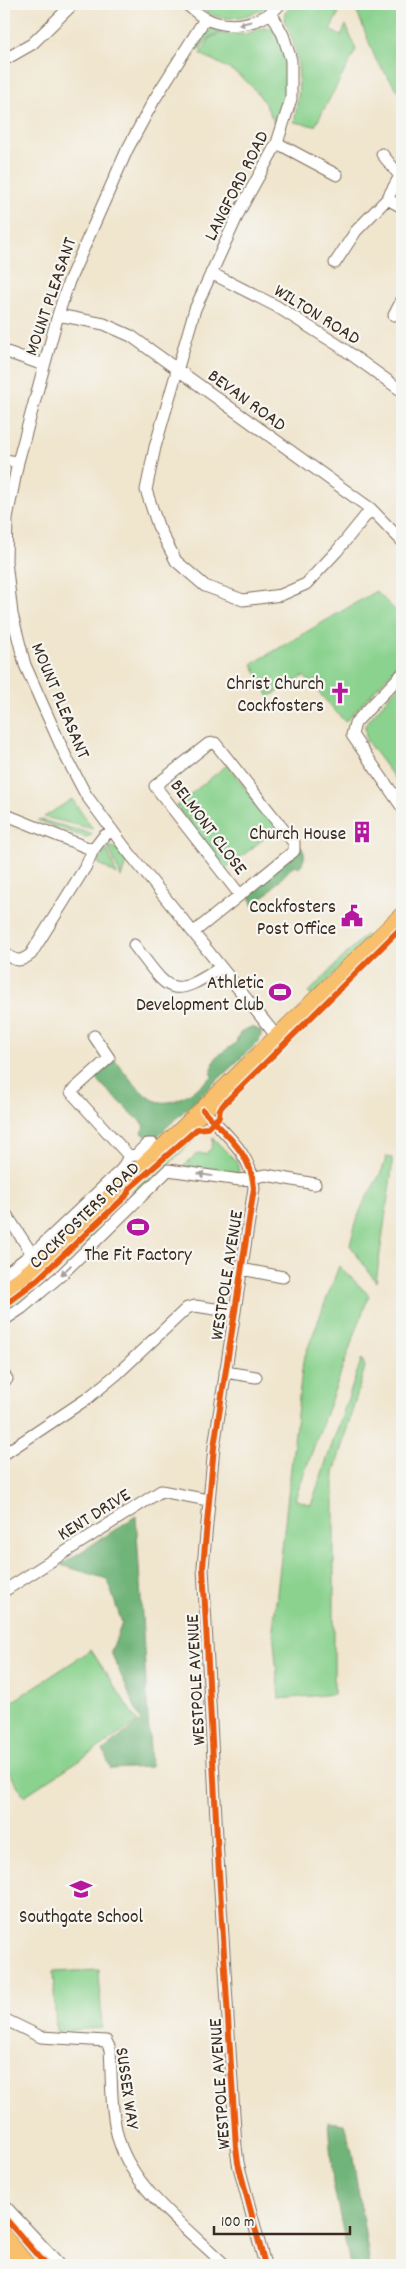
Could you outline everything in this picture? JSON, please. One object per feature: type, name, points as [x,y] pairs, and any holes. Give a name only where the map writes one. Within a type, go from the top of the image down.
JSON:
[{"type":"main road","name":"COCKFOSTERS ROAD","points":[[4,1294],[34,1264],[160,1151],[402,916]]},
{"type":"main road","points":[[4,2238],[26,2265]]},
{"type":"street","points":[[4,60],[32,44],[73,4]]},
{"type":"street","points":[[186,4],[205,18],[221,24],[238,25],[272,14],[280,4]]},
{"type":"street","name":"LANGFORD ROAD","points":[[272,14],[284,34],[291,60],[291,99],[277,144],[240,210],[195,309],[155,447],[146,490],[158,526],[176,561],[205,586],[243,600],[281,595],[306,584],[371,509]]},
{"type":"street","name":"MOUNT PLEASANT","points":[[205,18],[154,100],[128,150],[81,252],[58,315],[18,462],[8,518],[6,561],[12,614],[19,643],[37,692],[77,779],[112,830],[278,1038]]},
{"type":"street","points":[[277,144],[337,175]]},
{"type":"street","points":[[335,262],[356,231],[387,199],[400,176],[382,154]]},
{"type":"street","points":[[387,199],[402,207]]},
{"type":"street","name":"WILTON ROAD","points":[[210,273],[276,306],[338,345],[402,391]]},
{"type":"street","points":[[394,315],[402,300]]},
{"type":"street","name":"BEVAN ROAD","points":[[58,315],[104,324],[131,336],[371,509],[402,541]]},
{"type":"street","points":[[4,351],[44,365]]},
{"type":"street","points":[[4,460],[18,462]]},
{"type":"street","points":[[402,674],[355,723],[352,735],[402,807]]},
{"type":"street","name":"BELMONT CLOSE","points":[[194,932],[240,895],[294,850],[294,843],[220,747],[215,743],[208,744],[155,786],[240,895]]},
{"type":"street","points":[[4,814],[93,850]]},
{"type":"street","points":[[4,953],[17,961],[23,961],[31,954],[86,866],[93,850],[103,837],[112,830]]},
{"type":"street","points":[[134,945],[164,983],[178,988],[195,984],[221,967]]},
{"type":"street","points":[[94,1036],[109,1058],[71,1092],[129,1156]]},
{"type":"street","name":"WESTPOLE AVENUE","points":[[203,1110],[242,1152],[253,1178],[253,1198],[225,1372],[208,1500],[204,1567],[205,1617],[236,2147],[238,2163],[262,2264]]},
{"type":"street","name":"COCKFOSTERS ROAD","points":[[4,1275],[34,1264],[122,1169],[129,1156],[136,1155],[147,1144],[153,1144],[160,1151]]},
{"type":"street","name":"COCKFOSTERS ROAD","points":[[4,1320],[45,1289],[168,1170],[240,1180],[266,1175],[315,1184]]},
{"type":"street","points":[[4,1211],[34,1264],[45,1289]]},
{"type":"street","points":[[241,1270],[283,1277]]},
{"type":"street","points":[[4,1454],[88,1398],[117,1374],[187,1308],[195,1306],[235,1312]]},
{"type":"street","points":[[225,1372],[256,1377]]},
{"type":"street","name":"KENT DRIVE","points":[[4,1591],[156,1493],[166,1492],[208,1500]]},
{"type":"street","name":"SUSSEX WAY","points":[[4,2019],[41,2038],[106,2041],[110,2049],[116,2125],[124,2155],[142,2184],[225,2265]]},
{"type":"street","points":[[4,2205],[52,2263]]},
{"type":"green space","points":[[196,4],[272,4],[244,16],[224,18],[214,16]]},
{"type":"green space","points":[[293,4],[335,4],[339,12],[330,30],[341,36],[346,25],[356,50],[315,126],[294,122],[299,82],[297,57],[284,20],[285,13]]},
{"type":"green space","points":[[354,4],[402,4],[402,96],[376,60]]},
{"type":"green space","points":[[260,21],[262,25],[218,33],[205,42],[199,51],[195,48],[206,33],[214,28]]},
{"type":"green space","points":[[262,28],[273,28],[283,53],[287,70],[287,98],[276,128],[263,101],[247,82],[226,67],[200,54],[211,37],[219,34],[246,34]]},
{"type":"green space","points":[[376,591],[402,617],[402,661],[345,722],[304,676],[269,697],[252,664]]},
{"type":"green space","points":[[402,681],[402,788],[366,740],[365,725]]},
{"type":"green space","points":[[227,765],[277,828],[226,869],[176,806]]},
{"type":"green space","points":[[72,799],[93,829],[44,817]]},
{"type":"green space","points":[[37,820],[93,834],[87,837],[81,836]]},
{"type":"green space","points":[[108,846],[118,849],[127,861],[121,877]]},
{"type":"green space","points":[[297,847],[301,847],[304,855],[299,868],[294,865],[257,904],[257,909],[254,908],[251,900],[252,888]]},
{"type":"green space","points":[[107,849],[117,875],[98,863]]},
{"type":"green space","points":[[365,935],[369,937],[312,996],[308,993]]},
{"type":"green space","points":[[252,1027],[261,1031],[258,1042],[152,1141],[141,1132],[145,1126],[97,1080],[96,1075],[113,1061],[116,1061],[139,1089],[149,1097],[159,1102],[169,1102],[181,1098],[212,1077],[213,1064],[218,1056],[236,1043],[241,1032]]},
{"type":"green space","points":[[190,1137],[195,1139],[156,1176],[152,1172]]},
{"type":"green space","points":[[213,1138],[237,1162],[239,1172],[237,1175],[183,1167],[197,1153],[205,1154],[212,1148]]},
{"type":"green space","points":[[386,1157],[392,1158],[392,1169],[376,1282],[350,1245],[360,1211],[380,1174]]},
{"type":"green space","points":[[149,1175],[153,1179],[125,1206],[122,1203]]},
{"type":"green space","points":[[94,1228],[98,1232],[71,1258],[67,1254]]},
{"type":"green space","points":[[339,1266],[369,1295],[295,1499],[311,1505],[362,1358],[365,1367],[334,1473],[334,1694],[279,1699],[273,1629],[303,1361]]},
{"type":"green space","points":[[32,1287],[31,1293],[4,1314],[4,1308]]},
{"type":"green space","points":[[136,1516],[151,1767],[111,1769],[103,1750],[141,1721],[111,1652],[122,1623],[107,1579],[61,1565]]},
{"type":"green space","points":[[91,1650],[138,1722],[24,1796],[4,1764],[4,1707]]},
{"type":"green space","points":[[99,1970],[102,2028],[56,2031],[53,1972]]},
{"type":"green space","points":[[328,2122],[344,2124],[352,2152],[370,2265],[350,2265],[333,2183]]},
{"type":"cycle path","points":[[4,1305],[37,1280],[126,1196],[130,1188],[197,1129],[207,1128],[219,1117],[220,1109],[224,1104],[402,927]]},
{"type":"cycle path","points":[[203,1110],[243,1155],[252,1176],[254,1188],[214,1447],[203,1567],[236,2147],[238,2163],[265,2265]]},
{"type":"cycle path","points":[[4,2217],[46,2265]]},
{"type":"place","name":"Christ Church Cockfosters","points":[[340,693]]},
{"type":"place","name":"Church House","points":[[362,832]]},
{"type":"place","name":"Cockfosters Post Office","points":[[352,916]]},
{"type":"place","name":"Athletic Development Club","points":[[280,992]]},
{"type":"place","name":"The Fit Factory","points":[[138,1227]]},
{"type":"place","name":"Southgate School","points":[[81,1889]]}]
